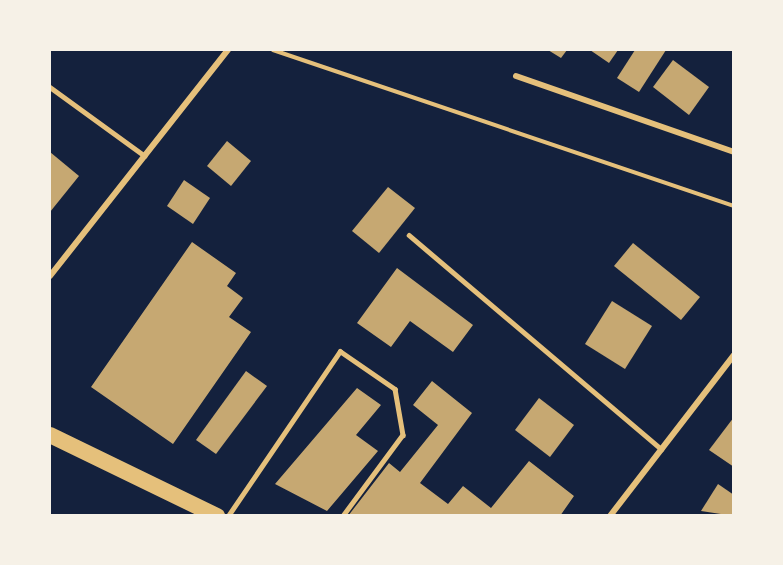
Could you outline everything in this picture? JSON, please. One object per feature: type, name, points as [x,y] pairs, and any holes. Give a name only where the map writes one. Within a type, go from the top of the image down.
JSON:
[{"type":"highway","points":[[50,435],[217,516]]},
{"type":"street","points":[[50,276],[228,50]]},
{"type":"street","points":[[516,76],[734,152]]},
{"type":"street","points":[[610,516],[734,355]]},
{"type":"lane","points":[[50,87],[146,156]]},
{"type":"lane","points":[[409,235],[661,449]]},
{"type":"lane","points":[[228,516],[340,351],[395,389],[403,435],[343,516]]},
{"type":"path","points":[[273,50],[734,206]]},
{"type":"building","points":[[548,50],[567,50],[561,58]]},
{"type":"building","points":[[590,50],[618,50],[609,63]]},
{"type":"building","points":[[635,50],[666,50],[639,92],[617,78]]},
{"type":"building","points":[[673,60],[709,87],[689,115],[653,87]]},
{"type":"building","points":[[227,141],[251,161],[231,186],[207,166]]},
{"type":"building","points":[[50,152],[79,176],[50,212]]},
{"type":"building","points":[[184,180],[210,198],[193,224],[167,206]]},
{"type":"building","points":[[388,187],[415,208],[379,253],[352,231]]},
{"type":"building","points":[[192,242],[236,273],[227,286],[243,298],[229,317],[251,332],[173,444],[91,387]]},
{"type":"building","points":[[633,243],[700,297],[681,320],[614,266]]},
{"type":"building","points":[[397,268],[473,325],[453,352],[410,321],[391,347],[357,323]]},
{"type":"building","points":[[612,301],[652,326],[625,369],[585,344]]},
{"type":"building","points":[[246,371],[267,386],[216,454],[196,440]]},
{"type":"building","points":[[432,381],[472,413],[420,483],[448,504],[463,486],[491,508],[529,461],[574,496],[560,516],[348,516],[389,463],[400,472],[438,425],[413,405]]},
{"type":"building","points":[[357,388],[381,405],[356,435],[378,451],[327,511],[275,484]]},
{"type":"building","points":[[539,398],[574,425],[550,457],[515,430]]},
{"type":"building","points":[[734,417],[734,467],[709,450]]},
{"type":"building","points":[[718,484],[734,495],[734,516],[701,511]]}]
